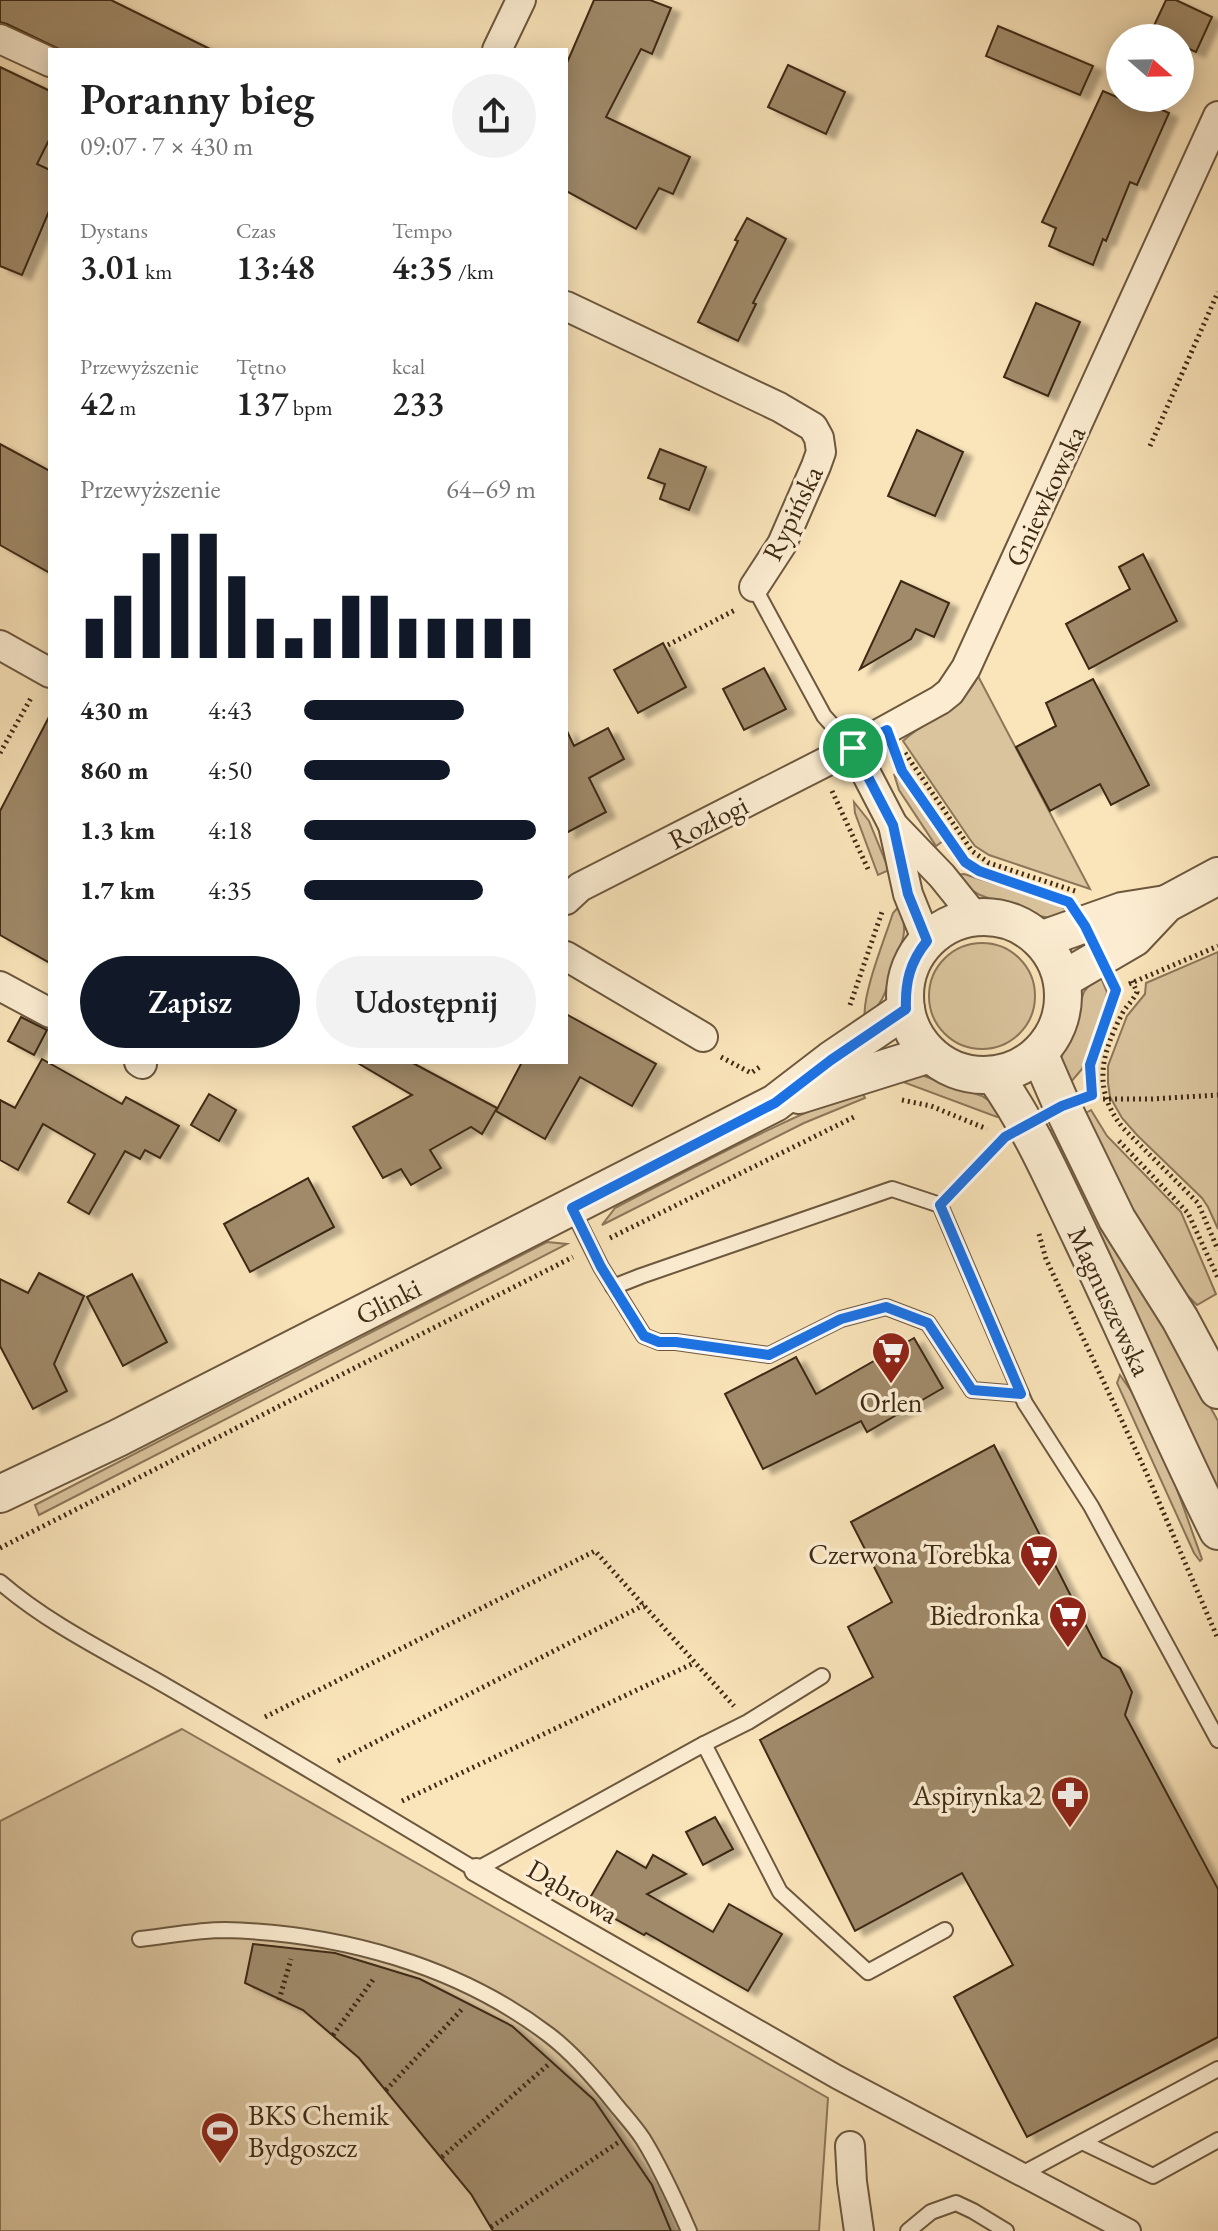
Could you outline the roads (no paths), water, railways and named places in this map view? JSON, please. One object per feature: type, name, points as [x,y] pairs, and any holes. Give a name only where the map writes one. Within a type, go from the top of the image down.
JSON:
[{"type":"street","points":[[498,48],[521,0]]},
{"type":"street","points":[[0,39],[48,61]]},
{"type":"street","name":"Gniewkowska","points":[[853,748],[940,700],[950,692],[966,668],[1218,116]]},
{"type":"street","name":"Rypińska","points":[[568,307],[779,407],[813,427],[821,452],[816,466],[782,544],[754,587]]},
{"type":"street","points":[[0,645],[48,672]]},
{"type":"street","points":[[853,748],[893,825],[908,894],[927,941]]},
{"type":"street","name":"Rozłogi","points":[[568,898],[580,887],[853,748]]},
{"type":"street","points":[[893,825],[942,876],[975,917]]},
{"type":"street","points":[[1062,980],[1104,951],[1122,911],[1166,904],[1218,876]]},
{"type":"street","points":[[975,917],[1010,921],[1040,940],[1054,958],[1062,980],[1064,1000],[1052,1037],[1039,1053],[1010,1071],[994,1075],[966,1073],[930,1054],[911,1026],[905,991],[915,955],[927,941],[941,929],[975,917]]},
{"type":"street","points":[[1040,940],[1104,951]]},
{"type":"street","points":[[568,957],[703,1037]]},
{"type":"street","points":[[0,986],[48,1012]]},
{"type":"street","name":"Glinki","points":[[775,1103],[906,1009]]},
{"type":"street","name":"Magnuszewska","points":[[1039,1053],[1082,1099],[1117,1219],[1180,1319],[1218,1390]]},
{"type":"street","name":"Glinki","points":[[0,1494],[118,1438],[775,1103],[930,1054]]},
{"type":"street","name":"Magnuszewska","points":[[994,1075],[1016,1131],[1104,1285],[1177,1449],[1218,1531]]},
{"type":"street","name":"Dąbrowa","points":[[476,1870],[837,2077],[1129,2231]]},
{"type":"street","points":[[850,2146],[859,2231]]},
{"type":"lane","name":"Rypińska","points":[[754,587],[824,716],[853,748]]},
{"type":"lane","points":[[613,1287],[892,1189],[940,1205],[1025,1403],[1091,1506],[1218,1740]]},
{"type":"lane","points":[[572,1208],[601,1267],[644,1336],[659,1342],[769,1355],[841,1319],[886,1307],[928,1323],[972,1390],[1021,1394]]},
{"type":"lane","name":"Dąbrowa","points":[[0,1582],[94,1647],[163,1684],[476,1870]]},
{"type":"lane","points":[[476,1870],[748,1722],[822,1676]]},
{"type":"lane","points":[[704,1744],[780,1892],[868,1972],[945,1930]]},
{"type":"lane","points":[[140,1939],[222,1930],[298,1935],[358,1946],[438,1972],[500,2003],[551,2036],[600,2085],[637,2131],[671,2188],[689,2231]]},
{"type":"lane","points":[[1022,2174],[1218,2069]]},
{"type":"lane","points":[[1082,2142],[1153,2176],[1218,2140]]},
{"type":"lane","points":[[908,2231],[931,2212],[956,2203],[1006,2231]]},
{"type":"place","name":"Orlen","points":[[891,1385]]},
{"type":"place","name":"Czerwona Torebka","points":[[1039,1588]]},
{"type":"place","name":"Biedronka","points":[[1068,1649]]},
{"type":"place","name":"Aspirynka 2","points":[[1070,1829]]},
{"type":"place","name":"BKS Chemik Bydgoszcz","points":[[220,2165]]}]
